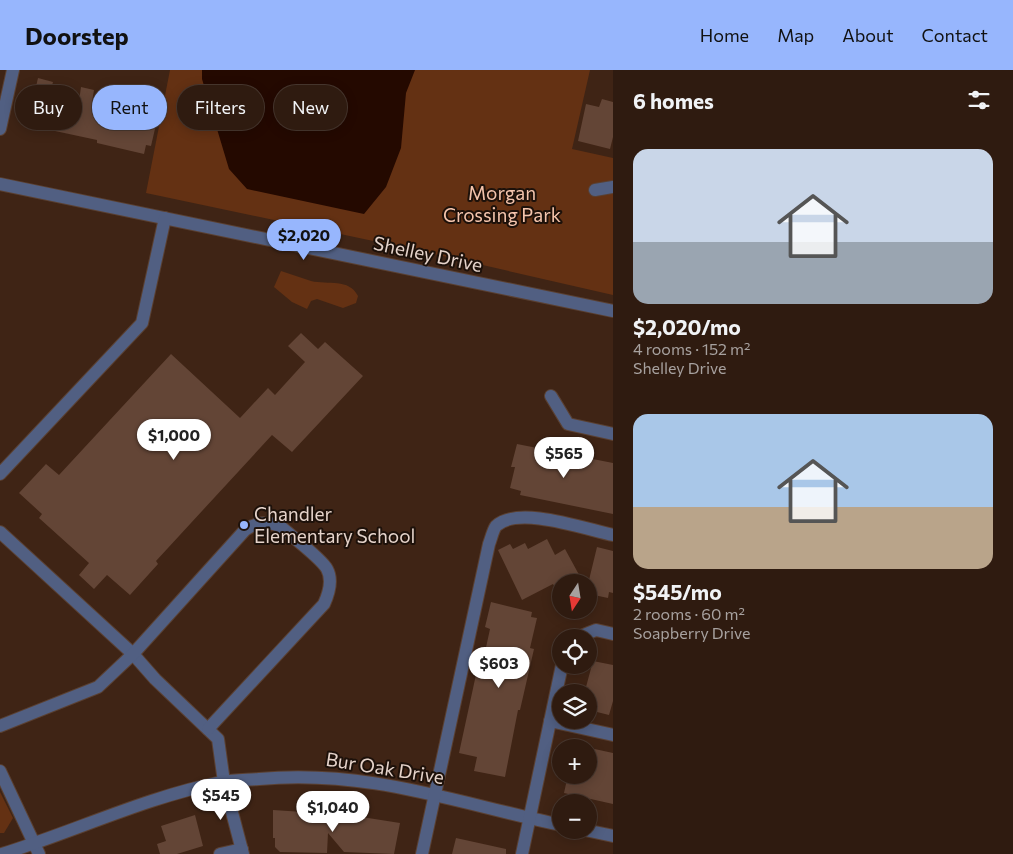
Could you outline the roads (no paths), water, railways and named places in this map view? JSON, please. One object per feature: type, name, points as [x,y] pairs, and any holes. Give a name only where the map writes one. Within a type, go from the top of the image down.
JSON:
[{"type":"street","points":[[0,129],[13,70]]},
{"type":"street","name":"Shelley Drive","points":[[0,184],[613,311]]},
{"type":"street","points":[[595,190],[613,187]]},
{"type":"street","points":[[0,474],[142,323],[165,218]]},
{"type":"street","points":[[551,396],[568,424],[613,434]]},
{"type":"street","points":[[422,854],[489,544],[495,527],[511,518],[526,516],[613,535]]},
{"type":"street","points":[[0,726],[98,687],[133,654],[232,545],[253,525],[262,522],[280,526],[327,569],[330,581],[329,593],[324,604],[208,729]]},
{"type":"street","points":[[0,532],[133,654],[218,739],[224,782],[243,852],[220,854]]},
{"type":"street","points":[[597,630],[613,634]]},
{"type":"street","points":[[522,854],[531,819],[560,674]]},
{"type":"street","points":[[550,721],[613,735]]},
{"type":"street","points":[[0,771],[37,849]]},
{"type":"street","name":"Bur Oak Drive","points":[[2,854],[37,849],[169,794],[224,782],[315,776],[363,780],[436,794],[552,823]]},
{"type":"street","points":[[597,833],[613,836]]},
{"type":"place","name":"Chandler Elementary School","points":[[244,525]]},
{"type":"park label","name":"Morgan Crossing Park","points":[[502,204]]}]
